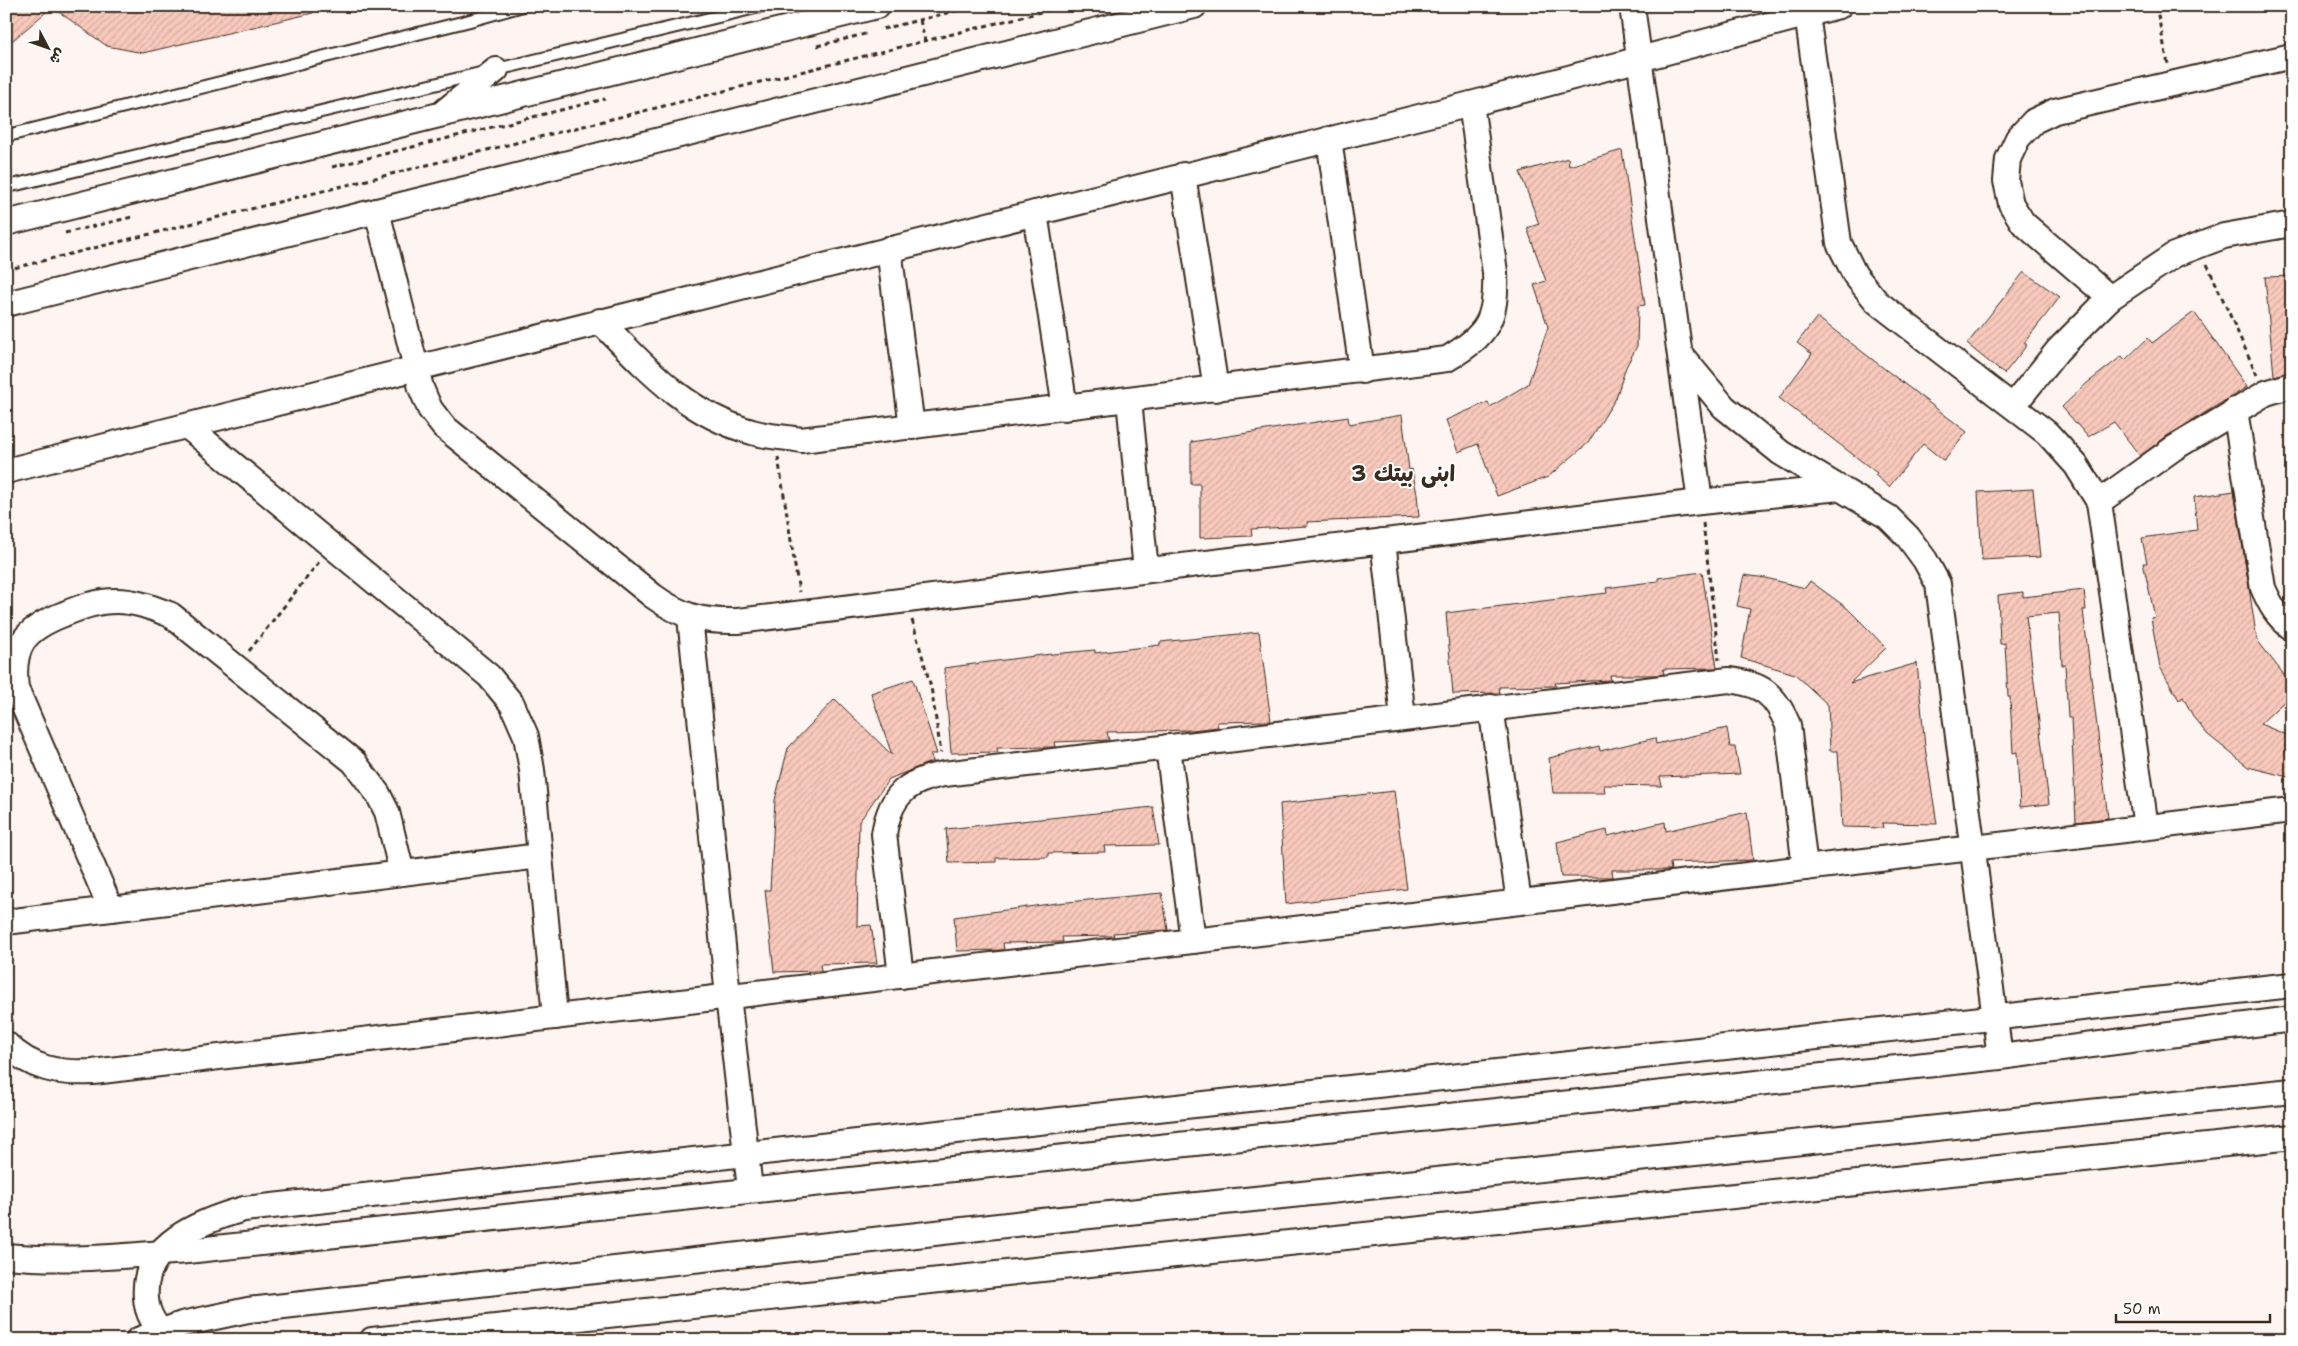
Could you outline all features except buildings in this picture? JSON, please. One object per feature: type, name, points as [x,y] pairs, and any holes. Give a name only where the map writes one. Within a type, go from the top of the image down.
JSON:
[{"type":"street","points":[[6,223],[877,6]]},
{"type":"street","points":[[6,304],[1194,6]]},
{"type":"street","points":[[1632,6],[1700,502]]},
{"type":"street","points":[[6,471],[188,427],[415,368],[1471,104],[1839,6]]},
{"type":"street","points":[[1807,14],[1839,243],[1855,275],[1878,302],[2047,433],[2076,465],[2099,502],[2146,827]]},
{"type":"street","points":[[2110,298],[2023,223],[2011,204],[2006,181],[2008,159],[2018,138],[2034,121],[2055,111],[2292,56]]},
{"type":"street","points":[[441,115],[496,70]]},
{"type":"street","points":[[600,322],[666,387],[706,415],[752,432],[801,440],[1447,359],[1471,346],[1488,324],[1496,298],[1495,272],[1471,104]]},
{"type":"street","points":[[1329,139],[1362,371]]},
{"type":"street","points":[[1183,175],[1216,389]]},
{"type":"street","points":[[377,211],[415,368],[430,409],[443,426],[653,596],[671,609],[690,618],[714,622],[738,621],[1700,502],[1840,488]]},
{"type":"street","points":[[1035,213],[1065,408]]},
{"type":"street","points":[[2013,406],[2058,350],[2110,298],[2174,255],[2224,236],[2292,224]]},
{"type":"street","points":[[889,249],[912,427]]},
{"type":"street","points":[[1680,354],[1724,407],[1781,453],[1864,501],[1894,524],[1908,537],[1925,560],[1938,584],[2000,1056]]},
{"type":"street","points":[[2099,502],[2174,448],[2235,410],[2266,393],[2292,385]]},
{"type":"street","points":[[1129,400],[1146,570]]},
{"type":"street","points":[[2235,410],[2264,588],[2271,606],[2283,621],[2292,628]]},
{"type":"street","points":[[188,427],[489,676],[512,704],[526,736],[532,770],[555,1017]]},
{"type":"street","points":[[1383,541],[1403,718]]},
{"type":"street","points":[[111,909],[16,688],[14,670],[18,652],[27,635],[41,623],[88,604],[116,601],[144,604],[171,616],[354,762],[367,778],[387,812],[402,873]]},
{"type":"street","points":[[690,618],[728,996],[750,1189]]},
{"type":"street","points":[[901,976],[884,834],[887,815],[897,798],[911,784],[929,776],[944,774],[1490,707],[1722,681],[1749,682],[1767,692],[1780,706],[1788,725],[1805,868]]},
{"type":"street","points":[[1490,707],[1519,902]]},
{"type":"street","points":[[1168,747],[1194,941]]},
{"type":"street","points":[[6,1044],[16,1054],[33,1065],[51,1071],[71,1074],[2292,810]]},
{"type":"street","points":[[6,922],[540,856]]},
{"type":"street","points":[[165,1336],[153,1322],[146,1305],[145,1287],[149,1269],[159,1253],[184,1233],[206,1222],[244,1210],[2292,985]]},
{"type":"street","points":[[6,1256],[70,1259],[159,1253],[2000,1056],[2292,1019]]},
{"type":"street","points":[[138,1340],[165,1336],[182,1324],[248,1310],[317,1302],[1042,1221],[2292,1091]]},
{"type":"street","points":[[372,1340],[2292,1137]]},
{"type":"lane","points":[[6,136],[458,24],[521,6]]},
{"type":"lane","points":[[6,187],[762,6]]},
{"type":"path","points":[[6,270],[1065,6]]},
{"type":"path","points":[[2156,6],[2173,84]]},
{"type":"path","points":[[920,20],[925,41]]},
{"type":"path","points":[[2199,246],[2266,393]]},
{"type":"path","points":[[774,436],[803,612]]},
{"type":"path","points":[[1700,502],[1722,681]]},
{"type":"path","points":[[236,668],[332,546]]},
{"type":"path","points":[[906,599],[931,687],[944,774]]},
{"type":"district","name":"ابنى بيتك 3","points":[[1403,473]]}]
